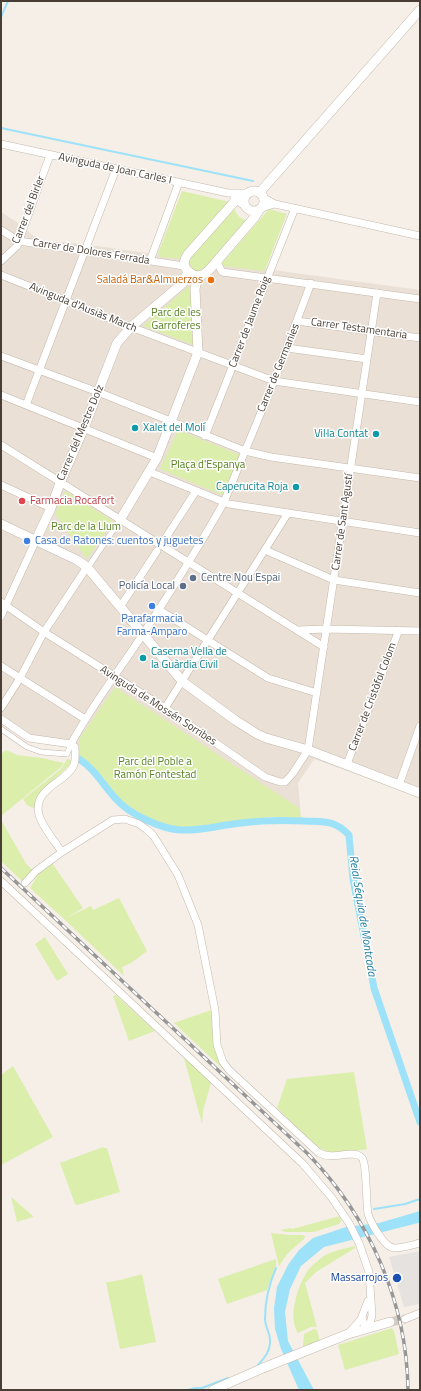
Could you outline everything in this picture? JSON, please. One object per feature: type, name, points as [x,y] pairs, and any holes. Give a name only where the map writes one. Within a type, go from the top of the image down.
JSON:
[{"type":"street","points":[[262,195],[420,10]]},
{"type":"street","name":"Avinguda de Joan Carles I","points":[[1,144],[243,196]]},
{"type":"street","name":"Carrer del Birler","points":[[1,261],[18,246],[50,155]]},
{"type":"street","points":[[26,405],[116,169]]},
{"type":"street","points":[[150,261],[179,182]]},
{"type":"street","points":[[275,204],[260,209],[250,210],[244,204],[243,196],[254,190],[275,204],[420,236]]},
{"type":"street","name":"Avinguda de Joan Carles I","points":[[228,193],[243,196]]},
{"type":"street","points":[[186,269],[198,276],[203,275],[210,269],[254,218],[265,202],[262,195]]},
{"type":"street","name":"Carrer del Mestre Dolz","points":[[1,616],[3,604],[51,508],[117,343],[131,327],[183,283],[186,269],[184,261],[188,254],[243,196]]},
{"type":"street","name":"Carrer de Jaume Roig","points":[[205,436],[295,208]]},
{"type":"street","name":"Carrer de Dolores Ferrada","points":[[1,230],[19,241],[150,261],[186,269]]},
{"type":"street","points":[[217,262],[222,272],[420,299]]},
{"type":"street","name":"Avinguda d'Ausiàs March","points":[[1,275],[131,327],[274,381],[420,402]]},
{"type":"street","points":[[1,708],[20,678],[44,632],[120,520],[157,458],[198,352],[195,289],[198,276]]},
{"type":"street","name":"Carrer de Germanies","points":[[245,451],[274,381],[311,284]]},
{"type":"street","name":"Carrer de Sant Agustí","points":[[308,750],[377,293]]},
{"type":"street","name":"Carrer Testamentaria","points":[[297,321],[420,338]]},
{"type":"street","points":[[287,348],[367,359]]},
{"type":"street","points":[[1,356],[98,392],[245,451],[271,457],[420,478]]},
{"type":"street","points":[[1,395],[157,458]]},
{"type":"street","points":[[1,445],[120,520],[159,548],[188,562],[324,647]]},
{"type":"street","points":[[1,729],[27,747],[41,752],[67,754],[85,719],[143,634],[224,502],[245,451]]},
{"type":"street","points":[[150,472],[196,492],[229,504],[420,533]]},
{"type":"street","points":[[1,485],[51,508]]},
{"type":"street","points":[[120,607],[196,492]]},
{"type":"street","points":[[165,708],[183,682],[288,513]]},
{"type":"street","points":[[1,524],[89,565],[120,607],[183,682],[235,720],[257,734],[272,740],[308,750],[420,793]]},
{"type":"street","points":[[265,550],[334,580],[420,593]]},
{"type":"street","name":"Avinguda de Mossén Sorribes","points":[[3,604],[274,780],[285,782],[294,773],[308,750]]},
{"type":"street","points":[[158,609],[268,678],[317,693]]},
{"type":"street","points":[[299,630],[326,629],[420,631]]},
{"type":"street","name":"Carrer de Cristòfol Colom","points":[[347,764],[399,630]]},
{"type":"street","points":[[1,666],[85,719]]},
{"type":"street","points":[[1,719],[29,738],[71,744],[75,747],[76,755],[73,766],[47,789],[41,798],[38,809],[39,816],[62,852]]},
{"type":"street","points":[[399,785],[420,726]]},
{"type":"street","points":[[25,883],[36,870],[114,820],[125,819],[146,828],[153,835],[181,880],[198,925],[215,1010],[217,1045],[223,1062],[229,1070],[319,1153],[328,1156],[352,1154],[362,1158],[365,1168],[368,1214],[370,1220],[388,1247],[394,1249],[420,1243]]},
{"type":"street","points":[[1,881],[303,1164],[322,1185],[354,1231],[367,1266],[372,1316],[369,1328]]},
{"type":"street","points":[[348,1334],[362,1317],[366,1307],[369,1291]]},
{"type":"street","points":[[405,1319],[420,1313]]},
{"type":"street","points":[[372,1316],[380,1321],[389,1322]]},
{"type":"street","points":[[362,1317],[364,1323],[369,1328]]},
{"type":"street","points":[[213,1390],[348,1334],[389,1322]]},
{"type":"shaded area","points":[[1,212],[21,225],[38,240],[81,244],[420,290],[420,797],[314,759],[298,783],[301,818],[271,817],[181,828],[155,821],[118,799],[96,771],[76,755],[75,747],[29,738],[1,719]]},
{"type":"shaded area","points":[[420,1251],[420,1304],[404,1307],[389,1257]]},
{"type":"green space","points":[[182,191],[230,202],[182,256],[178,259],[160,257],[158,253]]},
{"type":"green space","points":[[234,207],[239,217],[250,221],[201,273],[193,270],[190,264],[190,257]]},
{"type":"green space","points":[[269,209],[286,213],[286,216],[265,270],[223,266],[222,263]]},
{"type":"green space","name":"Parc de les Garroferes","points":[[189,286],[191,287],[194,345],[143,326]]},
{"type":"green space","name":"Plaça d'Espanya","points":[[178,430],[240,455],[222,495],[160,469]]},
{"type":"green space","name":"Parc de la Llum","points":[[65,491],[113,521],[87,559],[55,514]]},
{"type":"green space","name":"Parc del Poble a Ramón Fontestad","points":[[115,687],[299,808],[301,818],[271,817],[181,828],[155,821],[118,799],[96,771],[80,759],[79,739]]},
{"type":"green space","points":[[6,750],[17,755],[42,758],[64,763],[60,768],[1,816],[1,754]]},
{"type":"green space","points":[[67,759],[71,760],[69,765],[40,794],[35,809],[27,805],[23,799],[61,769]]},
{"type":"green space","points":[[1,820],[27,865],[33,870],[22,881],[1,861]]},
{"type":"green space","points":[[52,863],[83,908],[66,918],[91,906],[93,910],[119,898],[147,951],[131,963],[122,967],[124,976],[30,888],[39,873]]},
{"type":"green space","points":[[45,937],[68,974],[57,981],[35,944]]},
{"type":"green space","points":[[116,995],[155,1031],[129,1041],[113,996]]},
{"type":"green space","points":[[211,1010],[215,1051],[224,1069],[174,1023]]},
{"type":"green space","points":[[185,1057],[211,1083],[203,1111],[202,1124],[184,1058]]},
{"type":"green space","points":[[13,1066],[53,1137],[1,1165],[1,1075]]},
{"type":"green space","points":[[354,1072],[367,1149],[338,1153],[329,1152],[316,1145],[277,1108],[287,1079]]},
{"type":"green space","points":[[103,1147],[107,1148],[120,1192],[77,1205],[75,1204],[60,1163]]},
{"type":"green space","points":[[11,1197],[33,1216],[33,1217],[17,1222]]},
{"type":"green space","points":[[340,1216],[341,1221],[339,1224],[314,1232],[286,1232],[280,1230],[292,1229]]},
{"type":"green space","points":[[271,1233],[305,1236],[304,1239],[288,1253],[279,1266]]},
{"type":"green space","points":[[355,1246],[355,1248],[316,1272],[305,1283],[317,1327],[311,1327],[298,1333],[294,1318],[295,1301],[305,1275],[309,1269],[324,1256]]},
{"type":"green space","points":[[276,1259],[275,1271],[267,1290],[227,1304],[218,1279]]},
{"type":"green space","points":[[142,1274],[156,1342],[120,1349],[106,1282]]},
{"type":"green space","points":[[392,1328],[399,1354],[345,1370],[338,1345]]},
{"type":"green space","points":[[314,1329],[317,1330],[320,1342],[305,1347],[303,1346],[304,1334]]},
{"type":"water","points":[[420,1211],[420,1223],[324,1247],[301,1266],[290,1289],[285,1312],[288,1341],[314,1390],[299,1390],[281,1349],[275,1329],[274,1308],[277,1287],[288,1265],[299,1250],[313,1238],[346,1227],[379,1223]]},
{"type":"waterway","points":[[1,17],[8,1]]},
{"type":"waterway","points":[[1,128],[253,181]]},
{"type":"waterway","name":"Reial Séquia de Montcada","points":[[79,759],[94,772],[111,794],[122,805],[146,820],[164,827],[188,830],[257,821],[281,820],[334,824],[349,835],[353,879],[374,988],[420,1122]]},
{"type":"waterway","points":[[374,1209],[405,1204],[420,1199]]},
{"type":"waterway","points":[[258,1365],[265,1357],[270,1343],[270,1337],[265,1322],[265,1312],[269,1286],[276,1268]]},
{"type":"waterway","points":[[187,1390],[202,1388],[228,1378]]},
{"type":"tunnel","points":[[390,1322],[405,1319]]},
{"type":"railway","points":[[1,868],[308,1154],[330,1179],[349,1205],[366,1233],[392,1293],[401,1325],[406,1357],[408,1390]]},
{"type":"place","name":"Saladá Bar&Almuerzos","points":[[211,280]]},
{"type":"place","name":"Xalet del Molí","points":[[135,428]]},
{"type":"place","name":"Vil·la Contat","points":[[376,434]]},
{"type":"place","name":"Caperucita Roja","points":[[296,487]]},
{"type":"place","name":"Farmacia Rocafort","points":[[22,501]]},
{"type":"place","name":"Casa de Ratones: cuentos y juguetes","points":[[27,541]]},
{"type":"place","name":"Centre Nou Espai","points":[[193,578]]},
{"type":"place","name":"Policía Local","points":[[183,586]]},
{"type":"place","name":"Parafarmacia Farma-Amparo","points":[[152,606]]},
{"type":"place","name":"Caserna Vella de la Guàrdia Civil","points":[[143,658]]},
{"type":"place","name":"Massarrojos","points":[[397,1278]]}]
